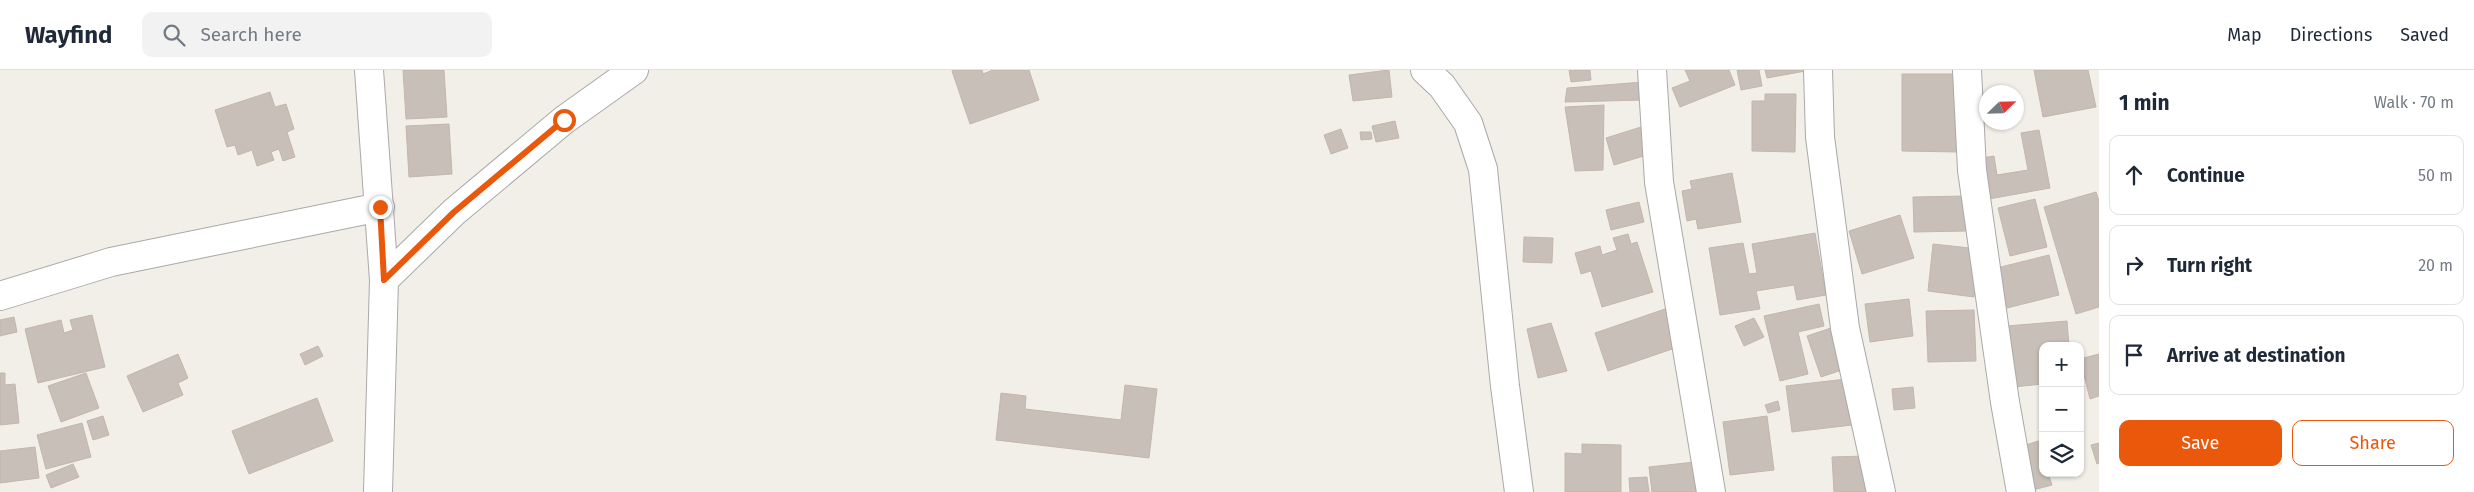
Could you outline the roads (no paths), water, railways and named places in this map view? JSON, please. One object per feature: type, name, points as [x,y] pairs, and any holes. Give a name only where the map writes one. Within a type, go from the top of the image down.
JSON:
[{"type":"street","points":[[369,70],[384,280],[378,492]]},
{"type":"street","points":[[384,280],[454,212],[556,126],[634,70]]},
{"type":"street","points":[[1425,70],[1442,86],[1468,123],[1483,169],[1505,386],[1519,492]]},
{"type":"street","points":[[1652,70],[1659,182],[1711,492]]},
{"type":"street","points":[[1818,70],[1820,138],[1846,328],[1881,492]]},
{"type":"street","points":[[1967,70],[1972,170],[1991,290],[2005,402],[2021,492]]},
{"type":"street","points":[[0,296],[111,262],[380,207]]}]
